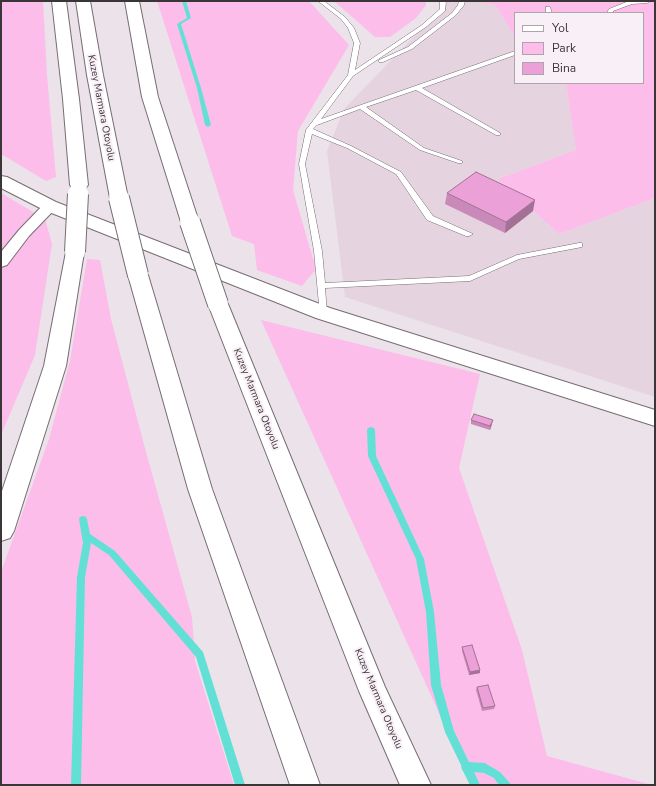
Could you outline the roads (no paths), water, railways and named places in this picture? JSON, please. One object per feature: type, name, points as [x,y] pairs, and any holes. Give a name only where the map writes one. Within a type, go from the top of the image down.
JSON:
[{"type":"main road","points":[[1,531],[55,366],[75,252],[78,185],[71,99],[59,1]]},
{"type":"main road","name":"Kuzey Marmara Otoyolu","points":[[83,1],[94,76],[118,198],[138,275],[200,489],[305,785]]},
{"type":"main road","name":"Kuzey Marmara Otoyolu","points":[[132,1],[150,96],[218,304],[373,691],[416,785]]},
{"type":"main road","points":[[1,182],[50,206],[324,313],[654,415]]},
{"type":"main road","points":[[373,691],[426,785]]},
{"type":"street","points":[[1,262],[24,233],[50,206]]},
{"type":"lane","points":[[321,1],[343,18],[351,28],[357,43],[351,75]]},
{"type":"lane","points":[[324,313],[318,251],[302,164],[309,130],[351,75],[391,50],[424,26],[443,10],[443,1]]},
{"type":"lane","points":[[351,75],[410,48],[454,14],[461,5],[462,1]]},
{"type":"lane","points":[[610,12],[611,10],[631,2],[647,1]]},
{"type":"lane","points":[[315,123],[362,108],[514,53]]},
{"type":"lane","points":[[418,88],[498,134]]},
{"type":"lane","points":[[362,108],[422,149],[460,162]]},
{"type":"lane","points":[[309,130],[349,147],[399,173],[430,218],[469,234]]},
{"type":"lane","points":[[321,286],[470,278],[517,258],[579,245]]},
{"type":"waterway","points":[[184,1],[189,18],[179,24],[199,88],[208,125]]},
{"type":"waterway","points":[[371,430],[372,456],[420,559],[430,612],[436,685],[450,732],[467,767]]},
{"type":"waterway","points":[[76,785],[81,577],[87,543],[83,519]]},
{"type":"waterway","points":[[86,536],[112,553],[200,655],[240,785]]},
{"type":"waterway","points":[[467,767],[485,768],[497,775],[506,785]]},
{"type":"waterway","points":[[467,767],[475,785]]}]
